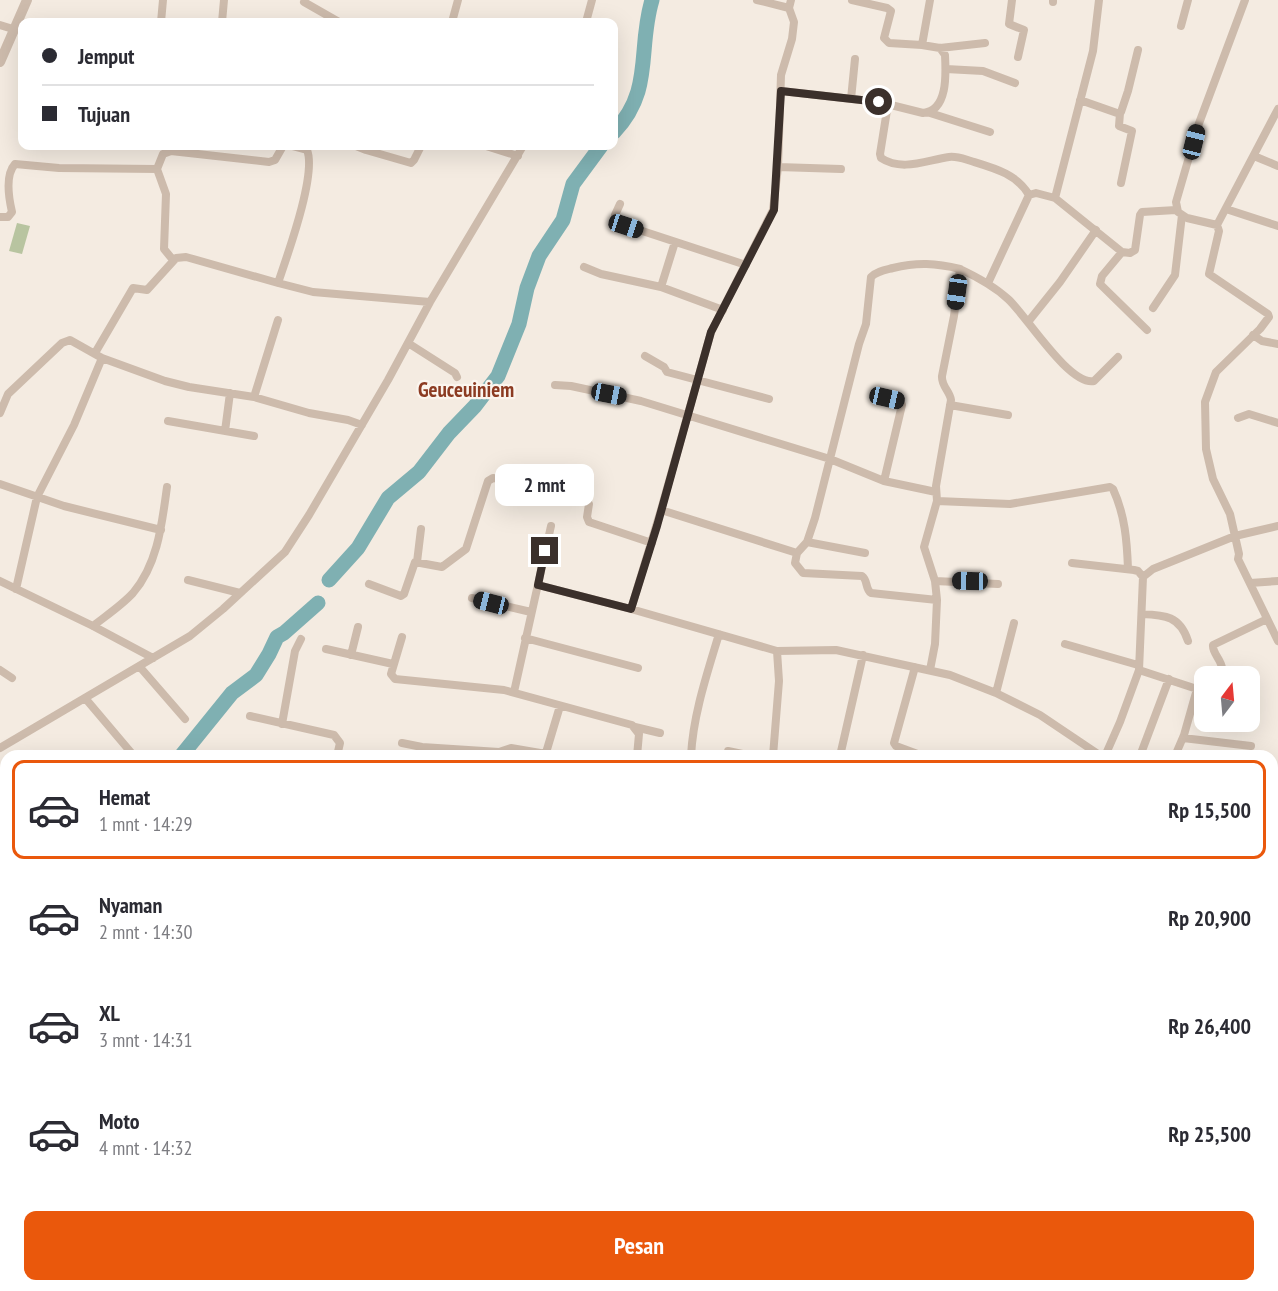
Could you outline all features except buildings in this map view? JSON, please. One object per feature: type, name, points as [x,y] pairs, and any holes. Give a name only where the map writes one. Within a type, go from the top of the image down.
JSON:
[{"type":"street","points":[[18,18],[27,0]]},
{"type":"street","points":[[161,18],[163,0]]},
{"type":"street","points":[[222,18],[224,0]]},
{"type":"street","points":[[453,18],[458,0]]},
{"type":"street","points":[[587,18],[591,0]]},
{"type":"street","points":[[631,609],[652,543],[711,332],[774,210],[781,75],[793,31],[792,15],[790,4],[758,0]]},
{"type":"street","points":[[852,0],[887,8],[891,12],[884,39],[889,43],[940,48],[985,43]]},
{"type":"street","points":[[922,45],[930,0]]},
{"type":"street","points":[[1012,0],[1009,24],[1023,30],[1018,57]]},
{"type":"street","points":[[1054,198],[1093,51],[1099,0]]},
{"type":"street","points":[[1181,26],[1188,0]]},
{"type":"street","points":[[1153,308],[1175,275],[1179,213],[1176,202],[1198,126],[1245,0]]},
{"type":"street","points":[[304,2],[332,18]]},
{"type":"street","points":[[0,62],[18,19]]},
{"type":"street","points":[[0,25],[13,29]]},
{"type":"street","points":[[781,91],[888,104],[923,113],[930,112],[937,108],[944,88],[945,55],[940,48]]},
{"type":"street","points":[[1121,183],[1132,131],[1119,126],[1120,113],[1128,92],[1138,51]]},
{"type":"street","points":[[851,99],[855,59]]},
{"type":"street","points":[[946,69],[983,71],[1015,83]]},
{"type":"street","points":[[1080,100],[1120,113]]},
{"type":"street","points":[[888,104],[881,158],[911,165],[951,156],[957,157],[1004,172],[1022,184],[1029,195]]},
{"type":"street","points":[[1278,109],[1217,225],[1219,231],[1209,273],[1269,316],[1269,319],[1216,372],[1205,402],[1208,459],[1217,489],[1229,509],[1239,554],[1238,559],[1278,641]]},
{"type":"street","points":[[930,112],[990,132]]},
{"type":"street","points":[[173,260],[164,249],[166,194],[157,169],[161,157],[168,151],[269,162],[275,160],[281,150]]},
{"type":"street","points":[[278,283],[299,214],[310,165],[308,150]]},
{"type":"street","points":[[366,150],[411,162],[419,150]]},
{"type":"street","points":[[499,150],[518,156]]},
{"type":"street","points":[[0,748],[190,636],[273,564],[309,515],[430,302],[522,150]]},
{"type":"street","points":[[1254,156],[1278,166]]},
{"type":"street","points":[[0,217],[8,217],[12,212],[10,186],[12,168],[15,164],[59,168],[157,169]]},
{"type":"street","points":[[778,167],[841,169]]},
{"type":"street","points":[[988,283],[1029,195],[1036,193],[1054,198],[1122,252],[1130,253],[1135,250],[1142,213],[1179,213],[1217,225]]},
{"type":"street","points":[[620,204],[615,215],[618,223],[746,265]]},
{"type":"street","points":[[1226,209],[1278,226]]},
{"type":"street","points":[[1028,322],[1060,282],[1095,230]]},
{"type":"street","points":[[661,287],[675,242]]},
{"type":"street","points":[[1122,252],[1102,276],[1100,284],[1147,330]]},
{"type":"street","points":[[16,589],[37,497],[74,425],[99,355],[133,288],[147,290],[173,260],[186,257],[313,292],[430,302]]},
{"type":"street","points":[[937,600],[871,593],[867,590],[865,579],[862,576],[804,573],[796,566],[797,553],[807,542],[866,324],[871,277],[880,271],[918,263],[960,269],[988,283],[1011,302],[1053,354],[1086,381],[1094,381],[1118,357]]},
{"type":"street","points":[[584,267],[601,274],[661,287],[723,310]]},
{"type":"street","points":[[930,670],[935,644],[937,600],[935,581],[924,547],[936,497],[951,398],[942,384],[942,376],[960,269]]},
{"type":"street","points":[[254,398],[278,320]]},
{"type":"street","points":[[1253,335],[1262,341],[1278,344]]},
{"type":"street","points":[[0,413],[4,392],[65,341],[73,341],[99,355],[173,383],[254,398],[362,425]]},
{"type":"street","points":[[408,343],[455,373],[457,377]]},
{"type":"street","points":[[645,356],[664,367],[667,372],[769,399]]},
{"type":"street","points":[[555,385],[572,386],[628,398],[687,415],[830,459],[884,481],[936,497],[1010,504],[1110,487],[1122,510],[1127,534],[1128,569]]},
{"type":"street","points":[[225,431],[230,393]]},
{"type":"street","points":[[874,395],[900,400],[902,405],[884,481]]},
{"type":"street","points":[[950,405],[1008,415]]},
{"type":"street","points":[[1238,418],[1250,414],[1278,423]]},
{"type":"street","points":[[168,421],[254,436]]},
{"type":"street","points":[[417,562],[442,567],[466,549],[488,481],[493,478],[534,484],[585,499],[589,504],[587,517],[589,522],[652,543]]},
{"type":"street","points":[[0,484],[86,512],[161,530]]},
{"type":"street","points":[[93,626],[136,589],[151,561],[161,530],[167,487]]},
{"type":"street","points":[[661,510],[797,553]]},
{"type":"street","points":[[514,692],[551,526]]},
{"type":"street","points":[[1143,577],[1153,569],[1235,536],[1278,526]]},
{"type":"street","points":[[369,584],[402,596],[414,564],[417,562],[421,529]]},
{"type":"street","points":[[807,542],[865,553]]},
{"type":"street","points":[[1072,563],[1128,569],[1138,571],[1143,577],[1139,667],[1120,722],[1106,750]]},
{"type":"street","points":[[188,580],[240,593]]},
{"type":"street","points":[[935,581],[998,584]]},
{"type":"street","points":[[1250,583],[1278,581]]},
{"type":"street","points":[[0,582],[93,626],[153,658]]},
{"type":"street","points":[[538,585],[777,651],[822,649],[930,670],[996,693],[1040,715],[1094,750]]},
{"type":"street","points":[[471,598],[531,612]]},
{"type":"street","points":[[1142,614],[1162,615],[1174,620],[1182,627],[1188,641]]},
{"type":"street","points":[[1222,666],[1213,645],[1267,619]]},
{"type":"street","points":[[996,693],[1014,623]]},
{"type":"street","points":[[351,655],[358,627]]},
{"type":"street","points":[[691,750],[698,712],[719,634]]},
{"type":"street","points":[[402,637],[393,664],[392,676],[398,680],[514,692],[660,733]]},
{"type":"street","points":[[525,638],[638,668]]},
{"type":"street","points":[[282,724],[295,651],[301,639]]},
{"type":"street","points":[[1065,644],[1194,687]]},
{"type":"street","points":[[326,650],[393,664]]},
{"type":"street","points":[[773,750],[779,681],[777,651]]},
{"type":"street","points":[[841,750],[863,656]]},
{"type":"street","points":[[139,666],[186,719]]},
{"type":"street","points":[[907,750],[894,743],[915,667]]},
{"type":"street","points":[[0,670],[12,678]]},
{"type":"street","points":[[1142,750],[1169,679]]},
{"type":"street","points":[[85,698],[129,750]]},
{"type":"street","points":[[1177,750],[1194,701]]},
{"type":"street","points":[[547,750],[560,706]]},
{"type":"street","points":[[250,716],[337,737],[340,743],[338,750]]},
{"type":"street","points":[[635,727],[639,734],[638,750]]},
{"type":"street","points":[[1183,738],[1251,746]]},
{"type":"street","points":[[402,743],[428,750]]},
{"type":"street","points":[[505,750],[511,748],[521,750]]},
{"type":"green space","points":[[17,223],[30,226],[22,254],[9,251]]},
{"type":"waterway","points":[[618,127],[635,101],[640,85],[645,36],[652,0]]},
{"type":"waterway","points":[[329,580],[358,548],[388,498],[419,472],[498,376],[519,324],[527,288],[539,256],[563,220],[573,184],[598,150]]},
{"type":"waterway","points":[[186,750],[232,693],[256,675],[277,637],[318,603]]},
{"type":"district","name":"Geuceuiniem","points":[[466,390]]},
{"type":"route","points":[[545,551],[538,585],[631,609],[657,526],[711,332],[774,210],[781,91],[879,102]]}]
